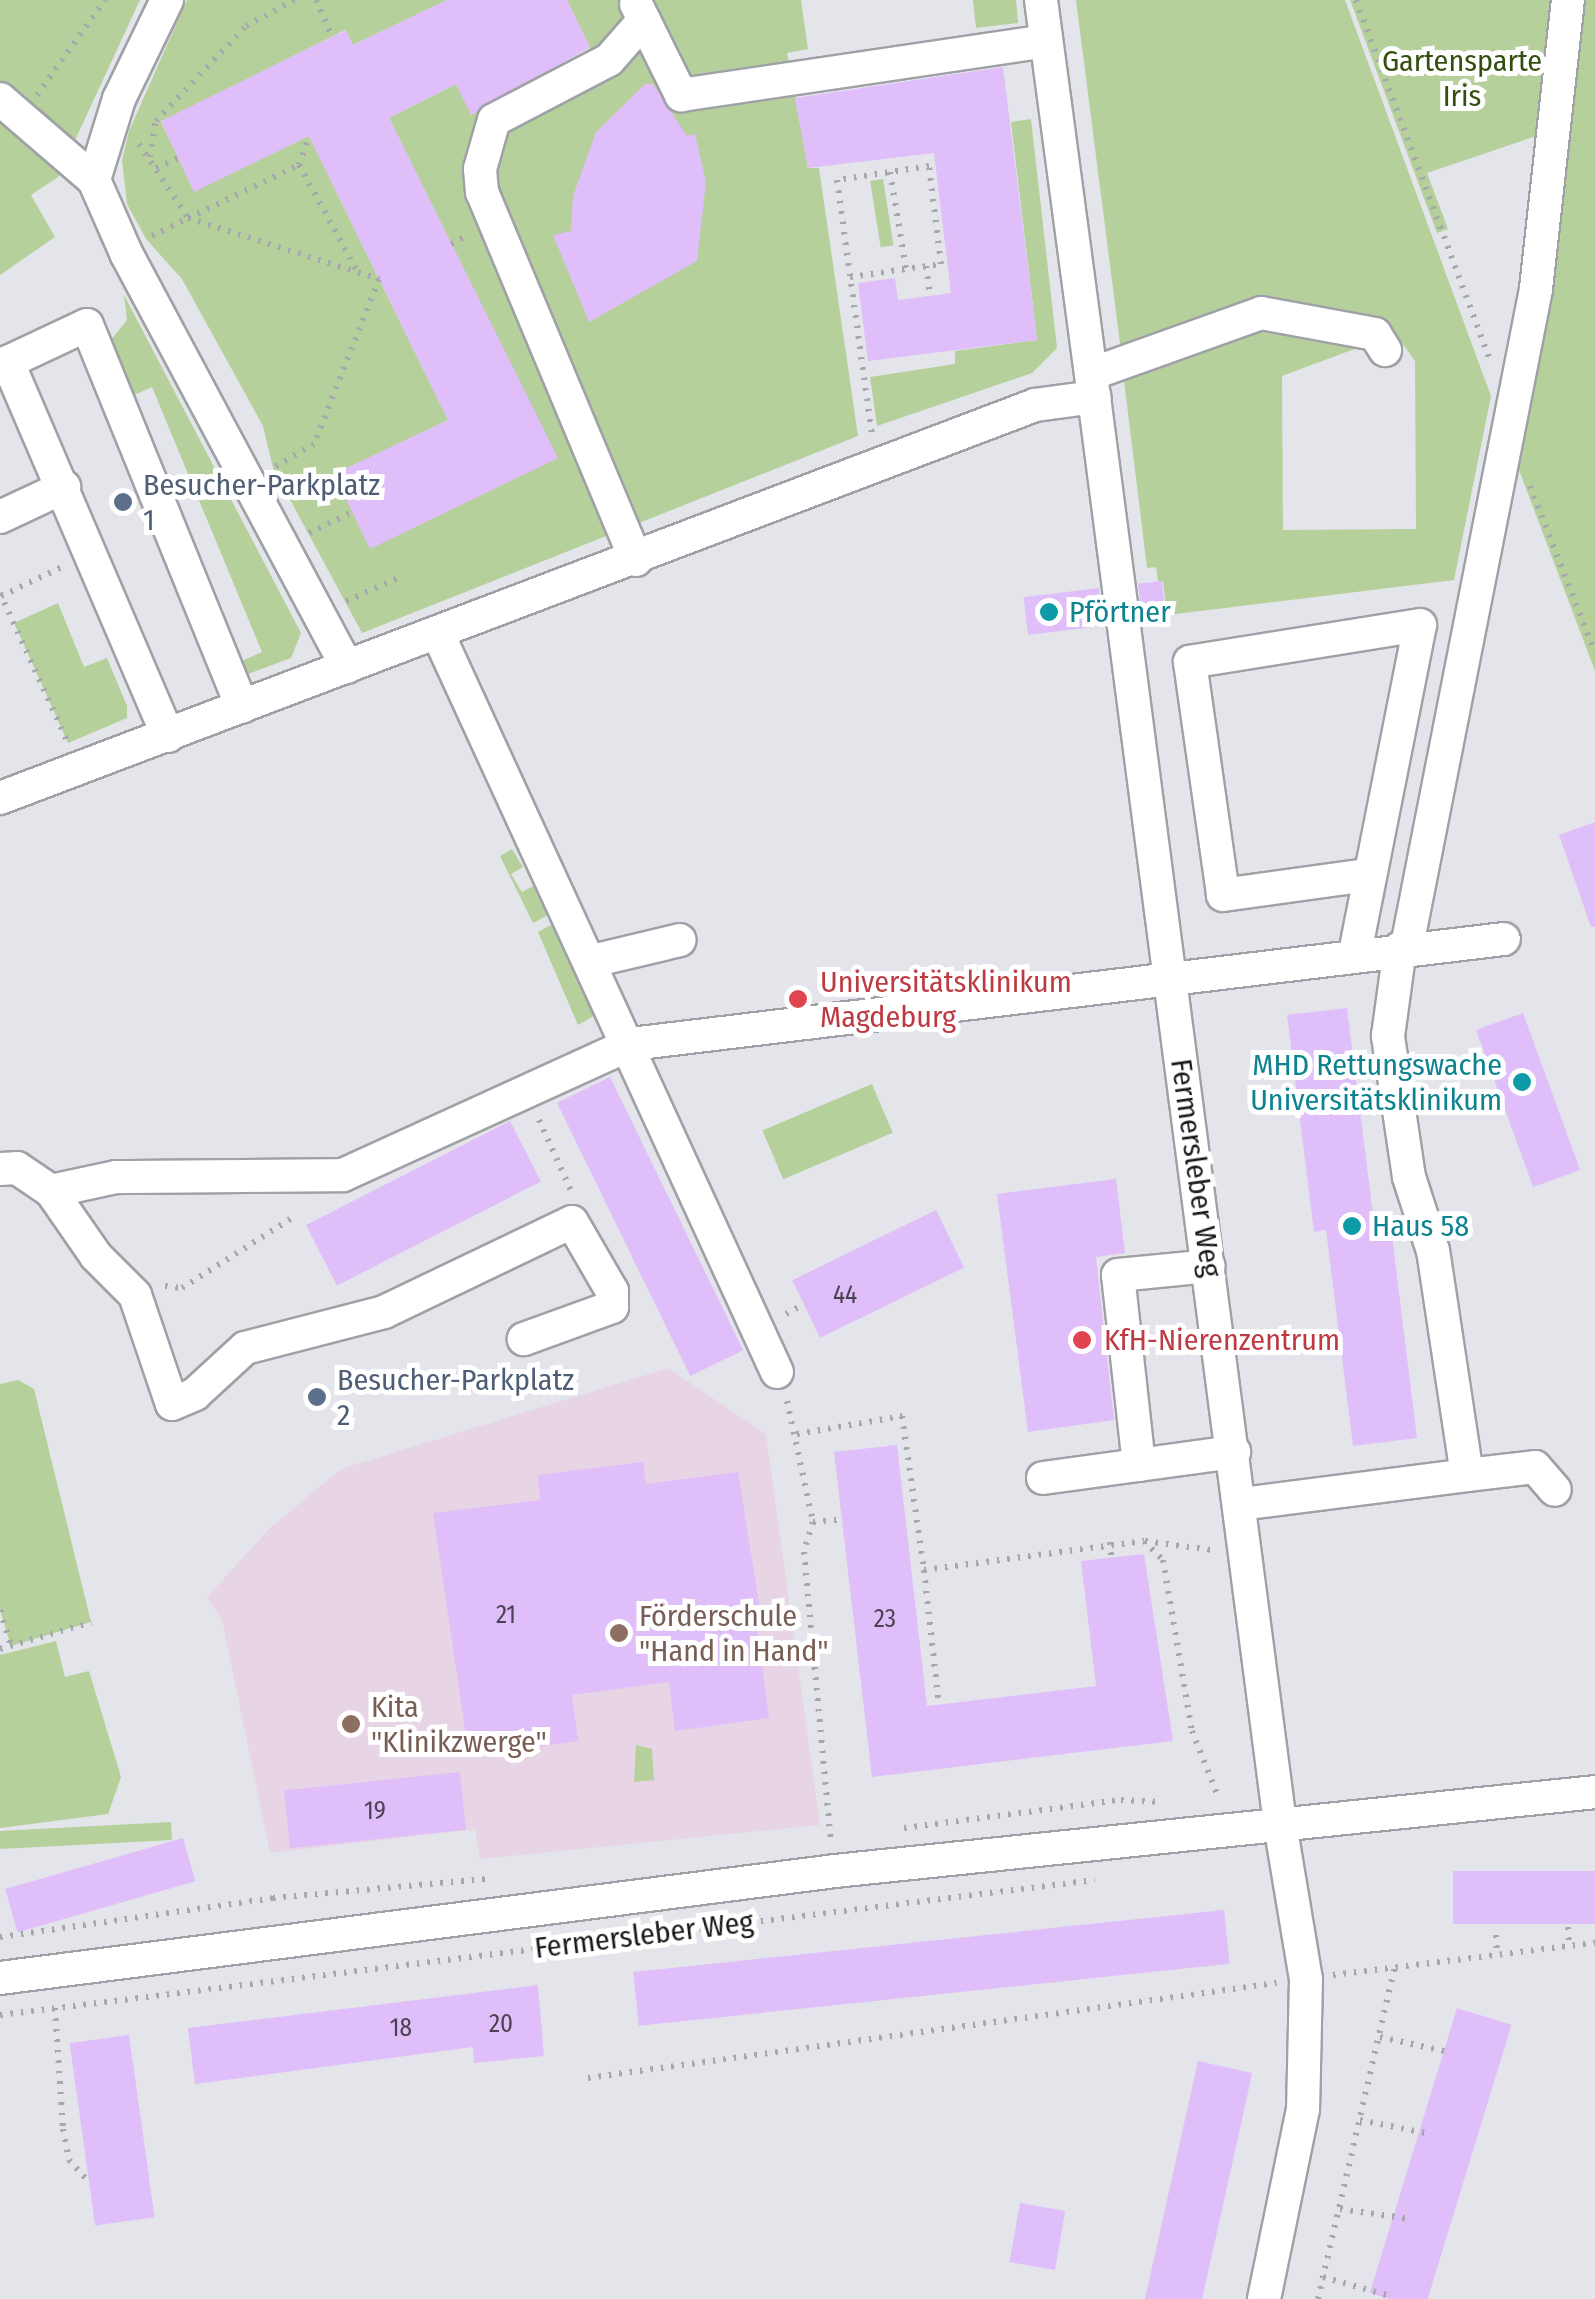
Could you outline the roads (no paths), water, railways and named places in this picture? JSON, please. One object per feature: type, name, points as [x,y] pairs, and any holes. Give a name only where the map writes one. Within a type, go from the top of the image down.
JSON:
[{"type":"street","points":[[94,180],[119,98],[167,0]]},
{"type":"street","name":"Fermersleber Weg","points":[[1041,0],[1210,1266],[1280,1824]]},
{"type":"street","points":[[1467,1475],[1432,1251],[1408,1176],[1388,1036],[1507,441],[1552,186],[1568,0]]},
{"type":"street","points":[[639,10],[681,96],[1046,41]]},
{"type":"street","points":[[590,46],[639,10]]},
{"type":"street","points":[[636,560],[482,192],[480,168],[494,120],[608,60],[639,10]]},
{"type":"street","points":[[6,116],[94,180],[126,256],[257,467],[347,667]]},
{"type":"street","points":[[0,798],[1092,386],[1261,314],[1375,334],[1385,350]]},
{"type":"street","points":[[168,736],[8,362],[87,325],[242,707]]},
{"type":"street","points":[[0,517],[64,487]]},
{"type":"street","points":[[1355,953],[1367,875],[1420,624],[1190,662],[1223,895],[1367,875]]},
{"type":"street","points":[[438,634],[631,1044],[777,1372]]},
{"type":"street","points":[[51,1191],[116,1176],[344,1174],[631,1044],[1172,982],[1404,947],[1504,939]]},
{"type":"street","points":[[592,961],[680,940]]},
{"type":"street","points":[[0,1169],[17,1168],[51,1191],[87,1245],[124,1282],[141,1308],[172,1404],[196,1394],[244,1348],[384,1312],[572,1222],[612,1291],[612,1307],[524,1339]]},
{"type":"street","points":[[1139,1465],[1118,1275],[1210,1266]]},
{"type":"street","points":[[1044,1478],[1234,1452]]},
{"type":"street","points":[[1241,1504],[1534,1467],[1555,1490]]},
{"type":"street","name":"Fermersleber Weg","points":[[0,1978],[835,1871],[1595,1792]]},
{"type":"street","points":[[1264,2299],[1304,2098],[1306,1979],[1280,1824]]},
{"type":"place","name":"Besucher-Parkplatz 1","points":[[123,502]]},
{"type":"place","name":"Pförtner","points":[[1049,612]]},
{"type":"place","name":"Universitätsklinikum Magdeburg","points":[[798,999]]},
{"type":"place","name":"MHD Rettungswache Universitätsklinikum","points":[[1522,1082]]},
{"type":"place","name":"Haus 58","points":[[1352,1226]]},
{"type":"place","name":"KfH-Nierenzentrum","points":[[1082,1340]]},
{"type":"place","name":"Besucher-Parkplatz 2","points":[[317,1397]]},
{"type":"place","name":"Förderschule \"Hand in Hand\"","points":[[619,1633]]},
{"type":"place","name":"Kita \"Klinikzwerge\"","points":[[351,1724]]},
{"type":"park label","name":"Gartensparte Iris","points":[[1462,78]]}]
